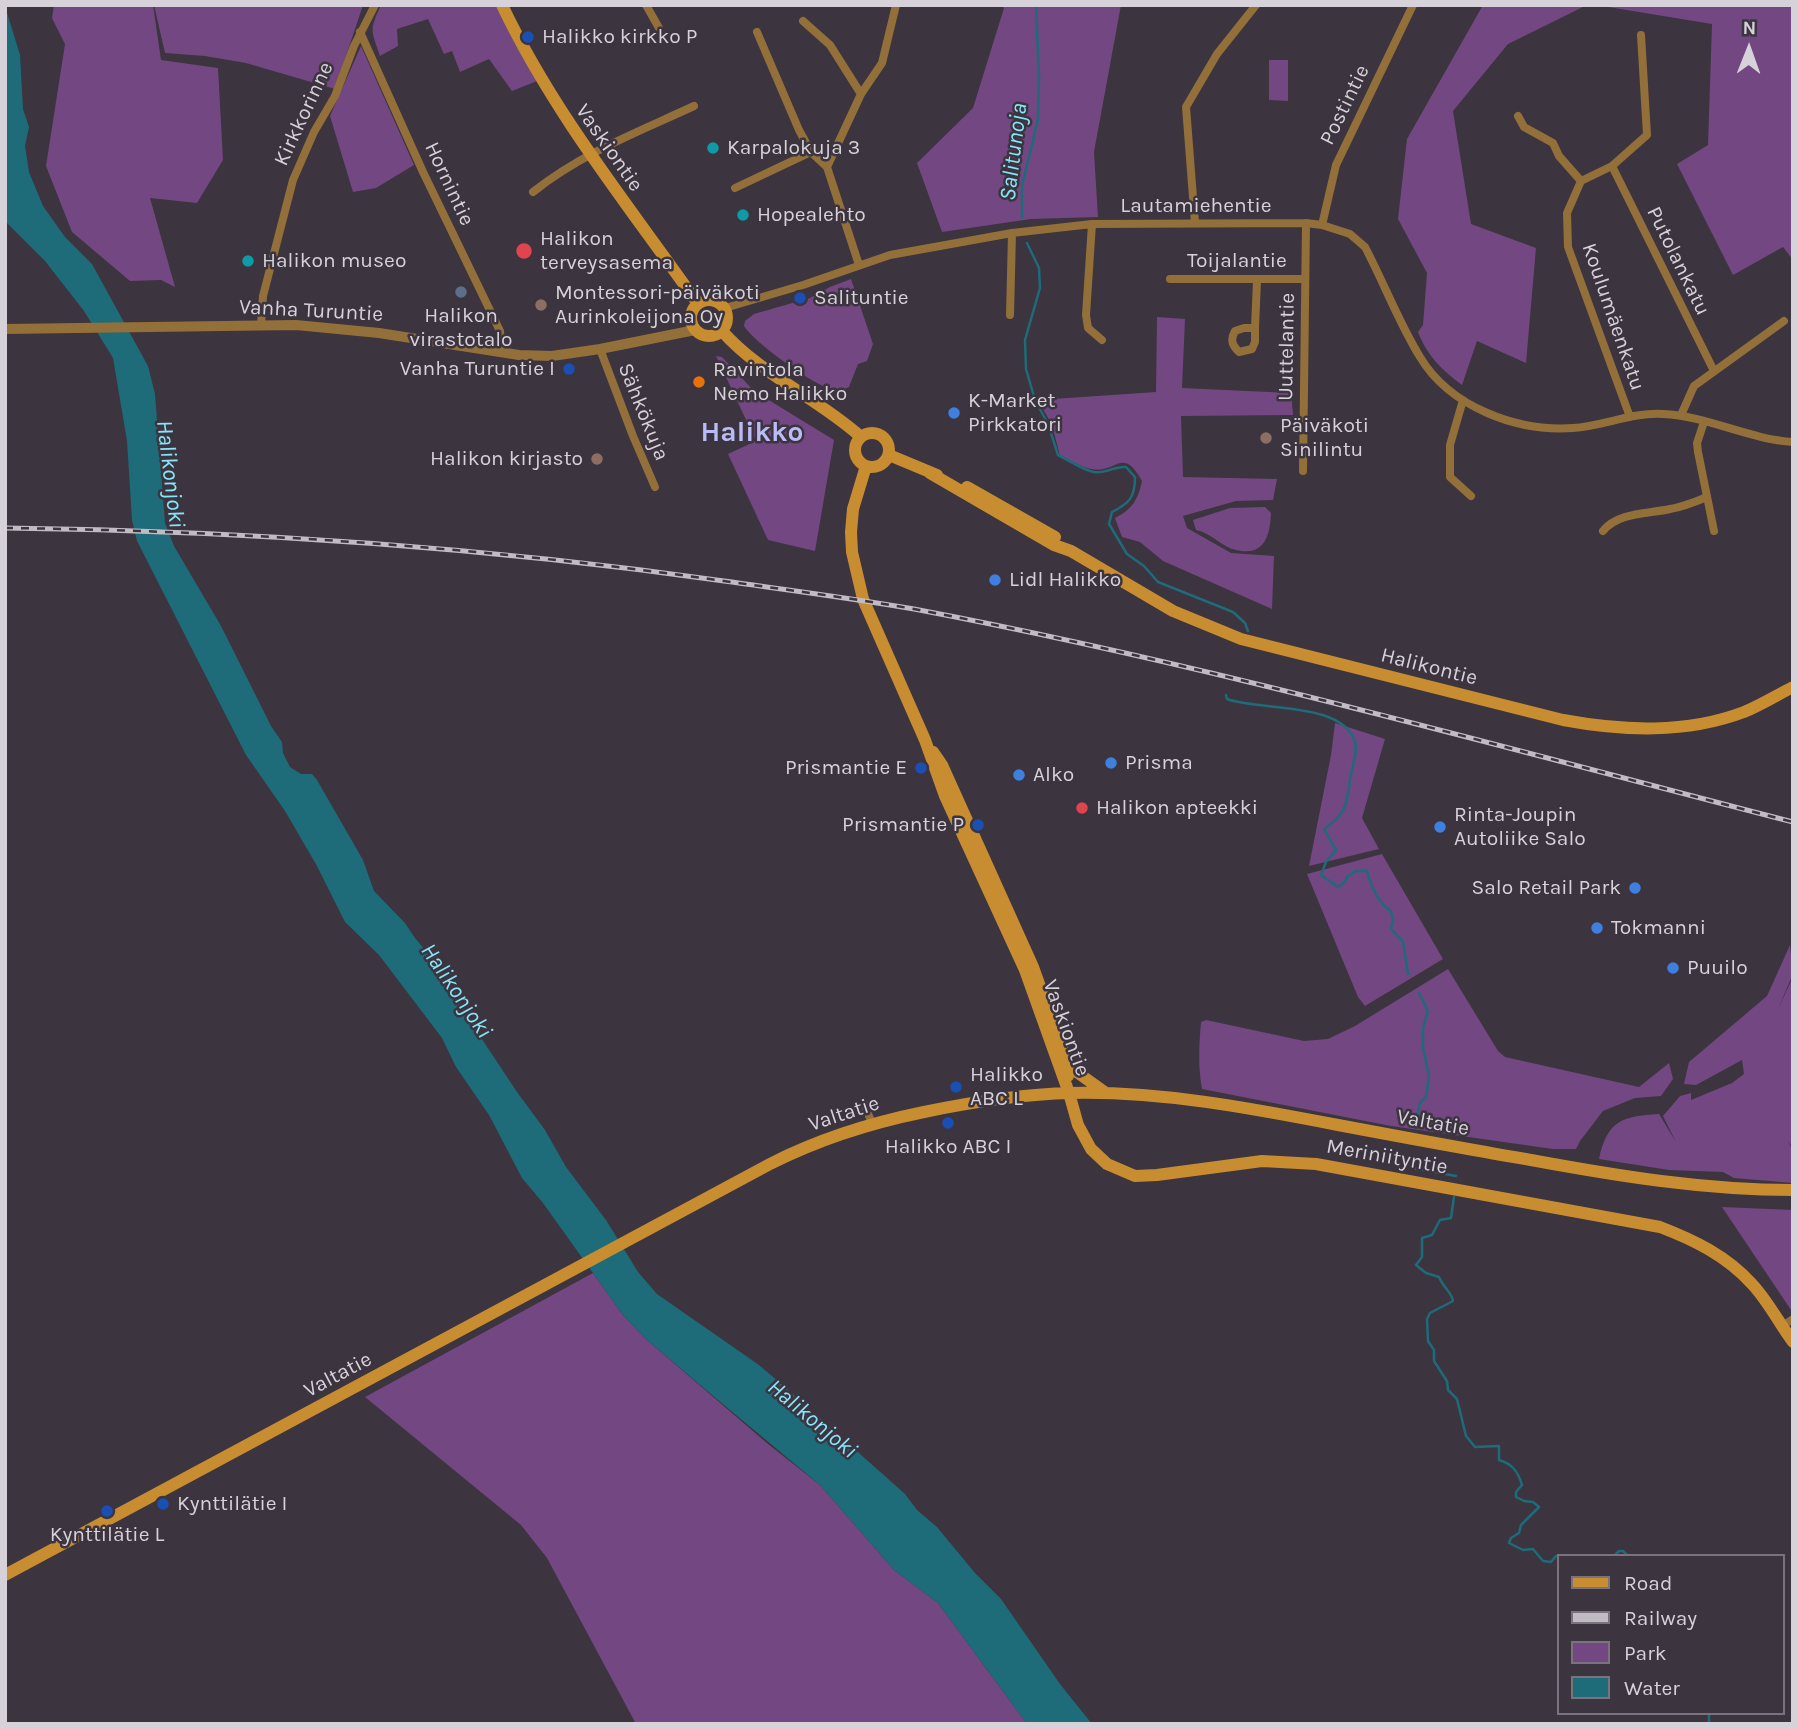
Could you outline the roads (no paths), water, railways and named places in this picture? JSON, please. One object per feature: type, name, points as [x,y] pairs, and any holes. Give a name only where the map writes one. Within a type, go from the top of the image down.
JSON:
[{"type":"main road","name":"Vaskiontie","points":[[502,5],[552,99],[698,304]]},
{"type":"main road","points":[[711,300],[725,308],[728,319],[722,331],[708,336],[695,330],[691,317],[698,304],[711,300]]},
{"type":"main road","points":[[722,331],[778,379],[861,437]]},
{"type":"main road","points":[[871,432],[881,435],[889,444],[889,455],[882,464],[866,466],[861,463],[855,447],[861,437],[871,432]]},
{"type":"main road","name":"Halikontie","points":[[889,455],[986,496],[1058,538],[1071,551],[1173,611],[1241,639],[1563,720],[1602,727],[1660,729],[1711,722],[1746,711],[1793,687]]},
{"type":"main road","name":"Vaskiontie","points":[[866,466],[853,509],[852,552],[863,599],[925,740],[945,796],[1025,970],[1069,1093]]},
{"type":"main road","name":"Vaskiontie","points":[[925,740],[942,765],[1033,967],[1067,1065],[1069,1093]]},
{"type":"main road","points":[[1067,1065],[1106,1093]]},
{"type":"main road","name":"Valtatie","points":[[5,1575],[770,1164],[801,1148],[872,1123],[1010,1097],[1069,1093],[1155,1096],[1237,1106],[1675,1184],[1793,1190]]},
{"type":"main road","name":"Meriniityntie","points":[[1069,1093],[1078,1125],[1091,1149],[1107,1164],[1135,1176],[1262,1161],[1316,1164],[1660,1227],[1696,1241],[1732,1265],[1787,1323],[1793,1342]]},
{"type":"street","name":"Kirkkorinne","points":[[261,324],[263,296],[293,180],[310,140],[338,90],[360,32],[375,5]]},
{"type":"street","points":[[646,5],[659,28]]},
{"type":"street","points":[[827,167],[861,94],[882,63],[896,5]]},
{"type":"street","points":[[1195,223],[1186,107],[1217,54],[1256,5]]},
{"type":"street","name":"Postintie","points":[[1322,225],[1336,166],[1413,5]]},
{"type":"street","points":[[803,21],[830,45],[861,94]]},
{"type":"street","name":"Hornintie","points":[[360,32],[423,172],[500,331],[502,352]]},
{"type":"street","points":[[757,32],[799,130],[811,152],[827,167],[859,265]]},
{"type":"street","points":[[1518,116],[1524,127],[1553,143],[1559,156],[1581,181],[1612,166],[1647,135],[1642,35]]},
{"type":"street","points":[[533,192],[558,172],[589,154],[694,106]]},
{"type":"street","points":[[734,188],[811,152]]},
{"type":"street","name":"Putolankatu","points":[[1612,166],[1714,371]]},
{"type":"street","name":"Koulumäenkatu","points":[[1581,181],[1567,213],[1568,247],[1630,418]]},
{"type":"street","name":"Uuttelantie","points":[[1303,471],[1306,223]]},
{"type":"street","points":[[1092,224],[1086,315],[1088,328],[1102,340]]},
{"type":"street","name":"Lautamiehentie","points":[[725,308],[859,265],[937,245],[1012,233],[1092,224],[1322,225],[1350,234],[1365,247],[1420,358],[1440,383],[1485,412],[1532,426],[1581,428],[1659,414],[1681,415],[1742,433],[1793,442]]},
{"type":"street","points":[[1010,315],[1012,233]]},
{"type":"street","name":"Toijalantie","points":[[1170,279],[1305,279]]},
{"type":"street","points":[[1255,328],[1257,280]]},
{"type":"street","points":[[1681,415],[1694,386],[1784,321]]},
{"type":"street","name":"Vanha Turuntie","points":[[5,329],[261,324],[379,333],[502,352],[552,356],[695,330]]},
{"type":"street","name":"Sähkökuja","points":[[600,349],[655,487]]},
{"type":"street","points":[[1463,400],[1450,445],[1450,477],[1471,496]]},
{"type":"street","points":[[1704,422],[1697,443],[1714,531]]},
{"type":"street","points":[[1603,531],[1619,519],[1678,508],[1707,497]]},
{"type":"street","points":[[863,1104],[872,1123]]},
{"type":"water","name":"Halikonjoki","points":[[5,6],[20,55],[23,109],[29,127],[25,146],[29,172],[43,206],[65,237],[92,264],[148,366],[155,394],[165,523],[174,546],[221,626],[271,726],[282,742],[283,753],[290,767],[301,774],[312,774],[317,780],[363,860],[374,891],[405,923],[449,979],[468,1018],[545,1130],[566,1167],[606,1220],[638,1272],[657,1294],[759,1365],[905,1494],[1001,1599],[1060,1684],[1092,1724],[1027,1724],[938,1603],[894,1570],[820,1485],[647,1340],[623,1315],[522,1178],[489,1115],[456,1067],[442,1038],[379,955],[345,922],[285,811],[246,755],[137,541],[132,520],[127,441],[113,358],[84,311],[45,261],[5,221]]},
{"type":"waterway","name":"Salitunoja","points":[[1022,218],[1022,186],[1038,119],[1036,5]]},
{"type":"waterway","name":"Salitunoja","points":[[1027,243],[1039,268],[1040,288],[1025,340],[1026,369],[1035,400],[1048,424],[1058,455],[1094,472],[1126,467],[1135,477],[1134,490],[1127,502],[1112,512],[1109,524],[1127,554],[1144,566],[1158,582],[1233,612],[1245,623],[1248,631]]},
{"type":"waterway","name":"Salitunoja","points":[[1226,695],[1227,699],[1241,703],[1318,714],[1347,729],[1355,742],[1355,758],[1345,806],[1338,818],[1324,829],[1336,850],[1326,862],[1321,875],[1338,887],[1356,871],[1367,871],[1375,893],[1391,911],[1391,929],[1403,942],[1408,974]]},
{"type":"waterway","name":"Salitunoja","points":[[1415,1128],[1420,1103],[1426,1097],[1429,1076],[1423,1048],[1423,1028],[1428,1011],[1419,993]]},
{"type":"waterway","name":"Salitunoja","points":[[1409,1163],[1412,1168],[1456,1176]]},
{"type":"waterway","name":"Salitunoja","points":[[1454,1197],[1451,1218],[1440,1220],[1432,1235],[1422,1238],[1422,1257],[1416,1265],[1426,1273],[1439,1277],[1453,1301],[1430,1313],[1427,1319],[1428,1341],[1434,1350],[1434,1361],[1447,1381],[1448,1390],[1457,1399],[1466,1436],[1475,1447],[1499,1446],[1499,1460],[1511,1466],[1522,1485],[1516,1492],[1516,1497],[1533,1502],[1539,1507],[1521,1525],[1519,1533],[1511,1538],[1509,1543],[1523,1550],[1533,1549],[1543,1561],[1551,1562],[1556,1556]]},
{"type":"waterway","name":"Salitunoja","points":[[1616,1554],[1619,1551],[1626,1554]]},
{"type":"waterway","name":"Salitunoja","points":[[1709,1715],[1709,1724]]},
{"type":"railway","points":[[5,528],[276,537],[455,550],[634,569],[890,605],[1025,631],[1246,681],[1793,822]]},
{"type":"place","name":"Halikko kirkko P","points":[[528,37]]},
{"type":"place","name":"Karpalokuja 3","points":[[713,148]]},
{"type":"place","name":"Hopealehto","points":[[743,215]]},
{"type":"place","name":"Halikon terveysasema","points":[[524,251]]},
{"type":"place","name":"Halikon museo","points":[[248,261]]},
{"type":"place","name":"Halikon virastotalo","points":[[461,292]]},
{"type":"place","name":"Salituntie","points":[[800,298]]},
{"type":"place","name":"Montessori-päiväkoti Aurinkoleijona Oy","points":[[541,305]]},
{"type":"place","name":"Vanha Turuntie I","points":[[569,369]]},
{"type":"place","name":"Ravintola Nemo Halikko","points":[[699,382]]},
{"type":"place","name":"K-Market Pirkkatori","points":[[954,413]]},
{"type":"place","name":"Päiväkoti Sinilintu","points":[[1266,438]]},
{"type":"place","name":"Halikon kirjasto","points":[[597,459]]},
{"type":"place","name":"Lidl Halikko","points":[[995,580]]},
{"type":"place","name":"Prisma","points":[[1111,763]]},
{"type":"place","name":"Prismantie E","points":[[921,768]]},
{"type":"place","name":"Alko","points":[[1019,775]]},
{"type":"place","name":"Halikon apteekki","points":[[1082,808]]},
{"type":"place","name":"Prismantie P","points":[[978,825]]},
{"type":"place","name":"Rinta-Joupin Autoliike Salo","points":[[1440,827]]},
{"type":"place","name":"Salo Retail Park","points":[[1635,888]]},
{"type":"place","name":"Tokmanni","points":[[1597,928]]},
{"type":"place","name":"Puuilo","points":[[1673,968]]},
{"type":"place","name":"Halikko ABC L","points":[[956,1087]]},
{"type":"place","name":"Halikko ABC I","points":[[948,1123]]},
{"type":"place","name":"Kynttilätie I","points":[[163,1504]]},
{"type":"place","name":"Kynttilätie L","points":[[107,1511]]},
{"type":"district","name":"Halikko","points":[[752,433]]}]
